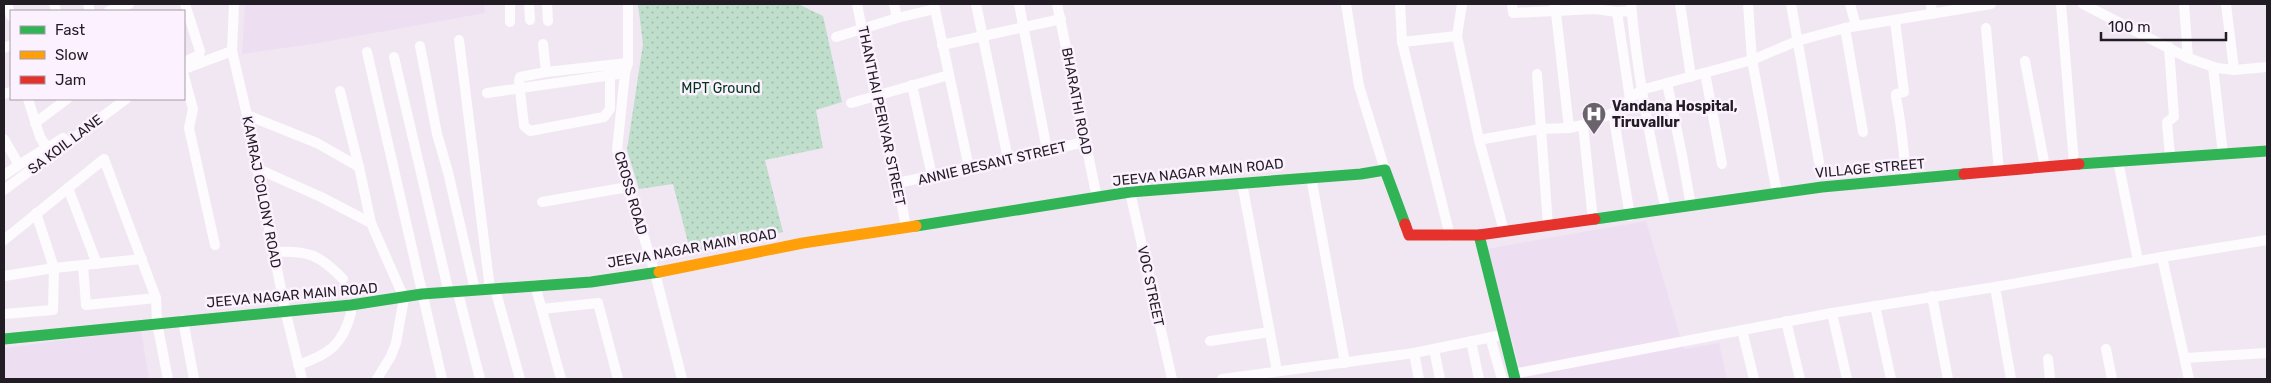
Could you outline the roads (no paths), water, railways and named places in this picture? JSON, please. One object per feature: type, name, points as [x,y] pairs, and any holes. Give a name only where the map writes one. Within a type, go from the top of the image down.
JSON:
[{"type":"street","points":[[114,8],[129,4]]},
{"type":"street","points":[[185,4],[187,23],[200,53],[185,61]]},
{"type":"street","name":"KAMRAJ COLONY ROAD","points":[[234,4],[232,51],[247,115],[285,310],[302,379]]},
{"type":"street","points":[[510,4],[510,22]]},
{"type":"street","points":[[529,4],[530,20]]},
{"type":"street","points":[[547,4],[548,21]]},
{"type":"street","name":"CROSS ROAD","points":[[628,4],[627,68],[617,150],[655,273],[682,379]]},
{"type":"street","name":"THANTHAI PERIYAR STREET","points":[[858,4],[875,95],[898,183],[906,228]]},
{"type":"street","points":[[894,4],[897,18]]},
{"type":"street","points":[[976,4],[1008,159]]},
{"type":"street","points":[[1019,4],[1047,150]]},
{"type":"street","name":"BHARATHI ROAD","points":[[1057,4],[1097,198]]},
{"type":"street","points":[[1346,4],[1359,86],[1385,170]]},
{"type":"street","points":[[1400,4],[1402,42],[1450,236]]},
{"type":"street","points":[[1462,4],[1457,36],[1479,140],[1504,231]]},
{"type":"street","points":[[1512,4],[1513,13],[1555,7],[1595,6],[1617,12],[1631,7],[1642,90],[1666,210]]},
{"type":"street","points":[[1680,4],[1691,77]]},
{"type":"street","points":[[1748,4],[1752,60],[1777,193]]},
{"type":"street","points":[[1791,4],[1819,162]]},
{"type":"street","points":[[1850,4],[1856,26]]},
{"type":"street","points":[[1479,140],[1540,129],[1569,128],[1583,125],[1613,112],[1642,90],[1752,60],[1797,41],[1845,28],[1895,21],[1932,9],[1991,4]]},
{"type":"street","points":[[2061,4],[2074,164]]},
{"type":"street","points":[[2086,4],[2188,58],[2213,67],[2234,70],[2267,67]]},
{"type":"street","points":[[2184,4],[2188,58]]},
{"type":"street","points":[[2226,4],[2234,70]]},
{"type":"street","points":[[836,37],[934,6],[969,168]]},
{"type":"street","points":[[1555,7],[1569,128]]},
{"type":"street","points":[[1617,12],[1630,98]]},
{"type":"street","points":[[942,45],[1061,18]]},
{"type":"street","points":[[1895,21],[1904,92],[1896,94],[1896,98],[1902,127],[1901,141],[1907,179]]},
{"type":"street","points":[[1845,28],[1864,132]]},
{"type":"street","points":[[1986,28],[1999,171]]},
{"type":"street","points":[[1402,42],[1457,36]]},
{"type":"street","points":[[458,40],[493,289],[520,379]]},
{"type":"street","points":[[543,44],[546,72]]},
{"type":"street","points":[[420,46],[436,134],[448,172],[475,290]]},
{"type":"street","points":[[2169,47],[2174,117],[2166,122],[2170,158]]},
{"type":"street","points":[[185,70],[232,51]]},
{"type":"street","points":[[367,52],[442,379]]},
{"type":"street","points":[[394,57],[454,293],[480,379]]},
{"type":"street","points":[[2025,61],[2045,167]]},
{"type":"street","points":[[2213,67],[2223,154]]},
{"type":"street","points":[[488,93],[627,68]]},
{"type":"street","points":[[610,70],[610,109],[604,117],[530,131],[524,126],[520,77],[546,72],[610,70]]},
{"type":"street","points":[[1704,73],[1722,164]]},
{"type":"street","points":[[1537,74],[1548,226]]},
{"type":"street","points":[[851,103],[949,75]]},
{"type":"street","points":[[185,80],[192,109],[189,128],[215,245]]},
{"type":"street","points":[[1667,84],[1691,206]]},
{"type":"street","points":[[912,85],[932,176]]},
{"type":"street","points":[[340,91],[371,224],[404,298],[396,343],[391,356],[377,379]]},
{"type":"street","points":[[28,100],[40,137],[45,145],[49,146]]},
{"type":"street","points":[[35,123],[65,100]]},
{"type":"street","points":[[4,175],[115,100]]},
{"type":"street","name":"SA KOIL LANE","points":[[4,190],[125,100]]},
{"type":"street","points":[[1613,112],[1630,216]]},
{"type":"street","points":[[247,115],[316,143],[359,167]]},
{"type":"street","points":[[1583,125],[1593,220]]},
{"type":"street","points":[[4,139],[19,165]]},
{"type":"street","name":"ANNIE BESANT STREET","points":[[898,183],[1085,142]]},
{"type":"street","name":"VILLAGE STREET","points":[[1385,170],[1409,235],[1479,236],[1504,231],[1630,216],[1777,193],[2074,164],[2267,151]]},
{"type":"street","points":[[4,240],[104,159],[156,298],[157,323],[168,379]]},
{"type":"street","points":[[2118,161],[2138,261]]},
{"type":"street","points":[[256,168],[321,197],[371,224]]},
{"type":"street","name":"JEEVA NAGAR MAIN ROAD","points":[[4,339],[285,310],[351,306],[422,294],[591,282],[655,273],[803,243],[1130,192],[1310,176],[1360,174],[1385,170]]},
{"type":"street","points":[[1310,176],[1345,363]]},
{"type":"street","points":[[1242,183],[1277,371]]},
{"type":"street","points":[[542,202],[628,187]]},
{"type":"street","points":[[68,188],[97,264]]},
{"type":"street","name":"VOC STREET","points":[[1130,192],[1172,379]]},
{"type":"street","points":[[4,314],[53,310],[54,268],[36,214]]},
{"type":"street","points":[[1479,236],[1502,335],[1514,376],[1832,313],[2267,240]]},
{"type":"street","points":[[275,252],[307,253],[327,262],[344,278]]},
{"type":"street","points":[[2162,257],[2189,379]]},
{"type":"street","points":[[4,276],[54,268],[142,259]]},
{"type":"street","points":[[83,265],[86,305],[156,298]]},
{"type":"street","points":[[535,285],[561,379]]},
{"type":"street","points":[[1995,287],[2011,379]]},
{"type":"street","points":[[1932,296],[1948,379]]},
{"type":"street","points":[[542,309],[598,303],[618,379]]},
{"type":"street","points":[[1875,306],[1891,379]]},
{"type":"street","points":[[298,365],[318,358],[339,344],[351,313]]},
{"type":"street","points":[[1832,313],[1847,379]]},
{"type":"street","points":[[183,320],[194,379]]},
{"type":"street","points":[[1786,322],[1800,379]]},
{"type":"street","points":[[1742,330],[1754,379]]},
{"type":"street","points":[[1210,341],[1270,332]]},
{"type":"street","points":[[1227,379],[1414,353],[1502,335]]},
{"type":"street","points":[[1490,337],[1502,379]]},
{"type":"street","points":[[1471,341],[1479,379]]},
{"type":"street","points":[[1434,349],[1440,379]]},
{"type":"street","points":[[2106,349],[2112,379]]},
{"type":"street","points":[[1414,353],[1419,379]]},
{"type":"street","points":[[2185,358],[2267,353]]},
{"type":"street","points":[[2048,359],[2050,379]]},
{"type":"place","name":"Vandana Hospital, Tiruvallur","points":[[1594,135]]},
{"type":"park label","name":"MPT Ground","points":[[721,88]]}]
